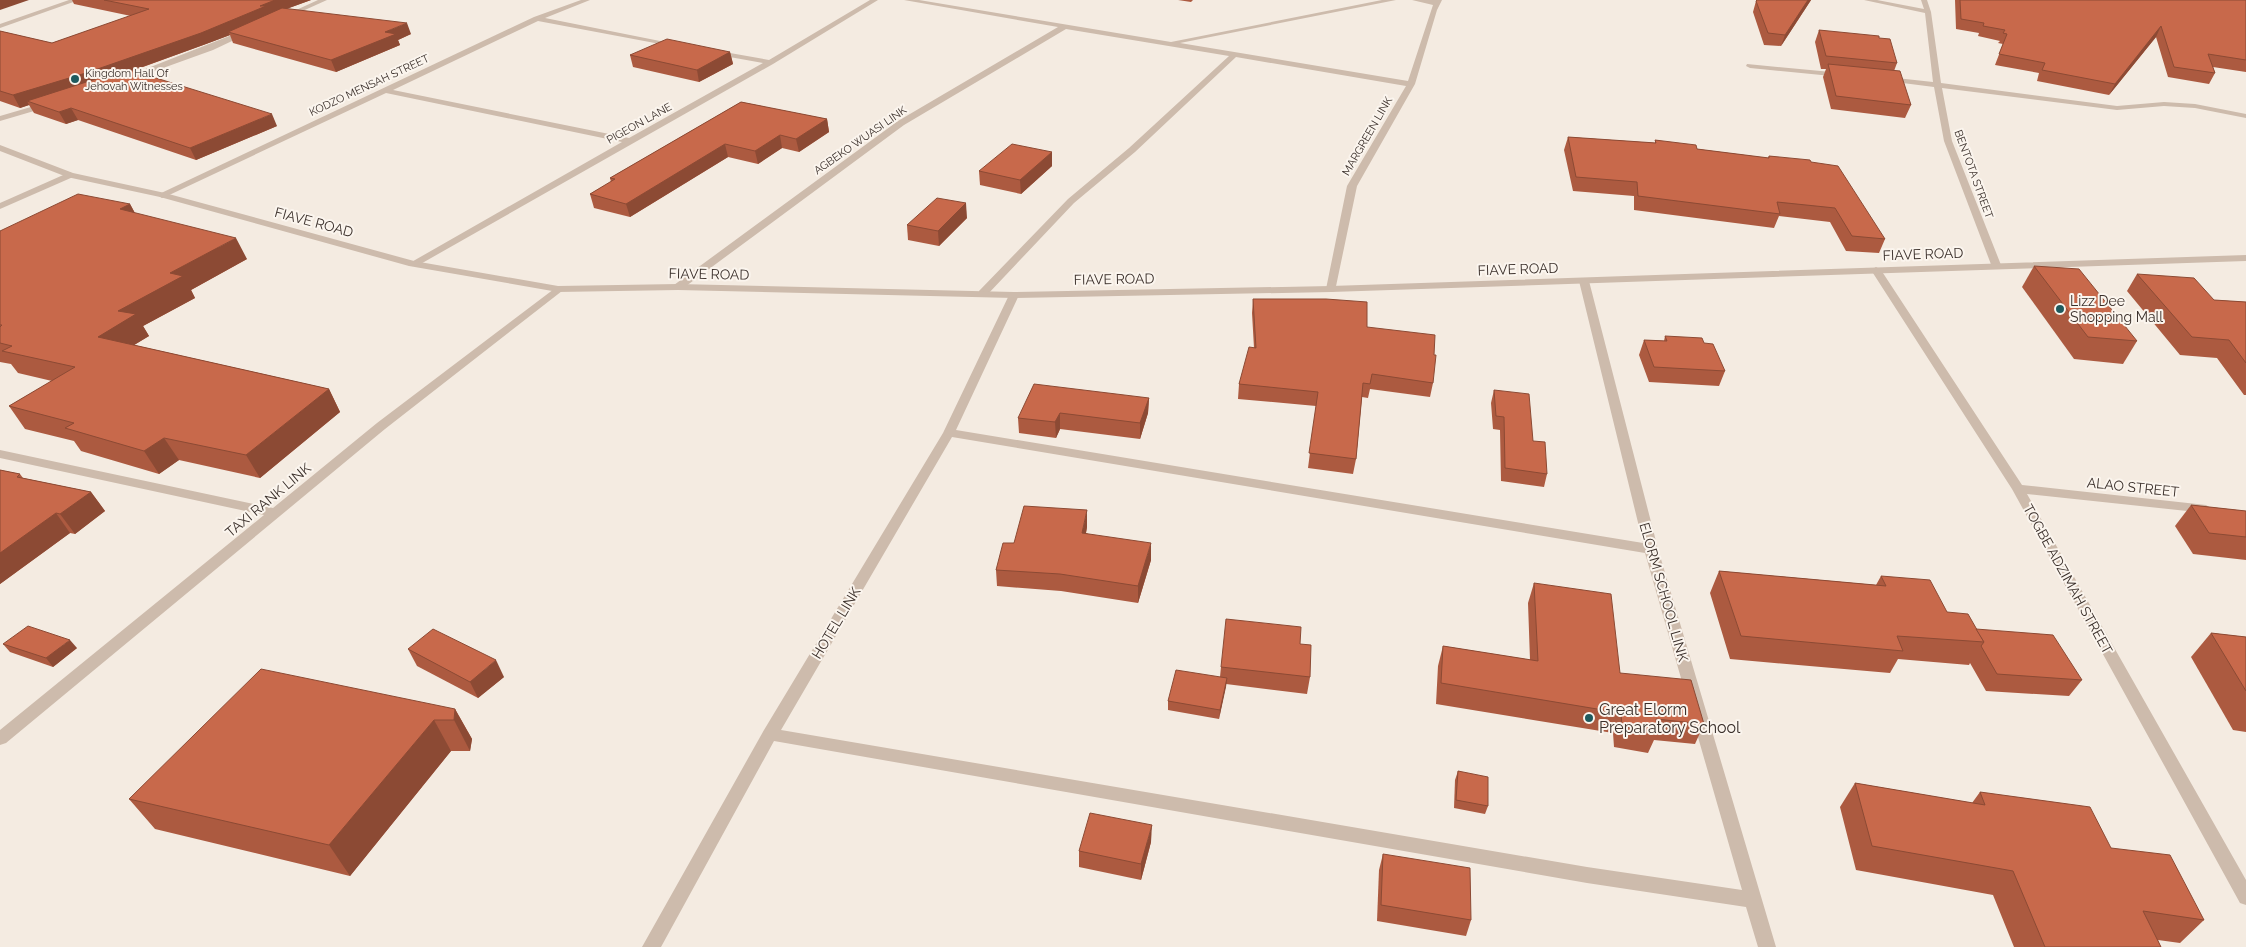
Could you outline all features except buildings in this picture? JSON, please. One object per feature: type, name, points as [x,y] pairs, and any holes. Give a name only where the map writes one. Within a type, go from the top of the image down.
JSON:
[{"type":"street","points":[[0,26],[76,0]]},
{"type":"street","points":[[280,19],[324,0]]},
{"type":"street","name":"KODZO MENSAH STREET","points":[[162,195],[536,19],[587,0]]},
{"type":"street","name":"PIGEON LANE","points":[[413,264],[770,62],[875,0]]},
{"type":"street","points":[[907,0],[1411,84]]},
{"type":"street","points":[[1167,43],[1393,0]]},
{"type":"street","points":[[1415,0],[1438,2]]},
{"type":"street","points":[[1867,0],[1928,12]]},
{"type":"street","name":"BENTOTA STREET","points":[[1924,0],[1928,12],[1937,84],[1948,141],[1996,265]]},
{"type":"street","name":"MARGREEN LINK","points":[[1331,289],[1352,186],[1411,84],[1438,2]]},
{"type":"street","points":[[536,19],[682,46]]},
{"type":"street","name":"AGBEKO WUASI LINK","points":[[678,287],[901,123],[1065,26]]},
{"type":"street","points":[[118,81],[254,30]]},
{"type":"street","points":[[712,52],[770,62]]},
{"type":"street","points":[[983,293],[1071,201],[1132,150],[1234,55]]},
{"type":"street","points":[[1750,66],[1848,75]]},
{"type":"street","points":[[1878,78],[2117,108],[2164,104],[2195,106],[2246,116]]},
{"type":"street","points":[[384,90],[629,141]]},
{"type":"street","points":[[0,118],[54,102]]},
{"type":"street","name":"FIAVE ROAD","points":[[0,148],[70,175],[162,195],[413,264],[558,289],[678,287],[1014,295],[1331,289],[2246,258]]},
{"type":"street","points":[[0,206],[70,175]]},
{"type":"street","name":"TOGBE ADZIMAH STREET","points":[[1876,270],[2018,489],[2246,897]]},
{"type":"street","name":"ELORM SCHOOL LINK","points":[[1584,281],[1651,549],[1768,947]]},
{"type":"street","name":"TAXI RANK LINK","points":[[0,739],[381,426],[558,289]]},
{"type":"street","name":"HOTEL LINK","points":[[650,947],[770,734],[949,433],[1014,295]]},
{"type":"street","points":[[949,433],[1651,549]]},
{"type":"street","points":[[0,454],[276,514]]},
{"type":"street","name":"ALAO STREET","points":[[2018,489],[2219,510]]},
{"type":"street","points":[[770,734],[1587,875],[1753,900]]},
{"type":"place","name":"Kingdom Hall Of Jehovah Witnesses","points":[[75,79]]},
{"type":"place","name":"Lizz Dee Shopping Mall","points":[[2060,309]]},
{"type":"place","name":"Great Elorm Preparatory School","points":[[1589,718]]}]
